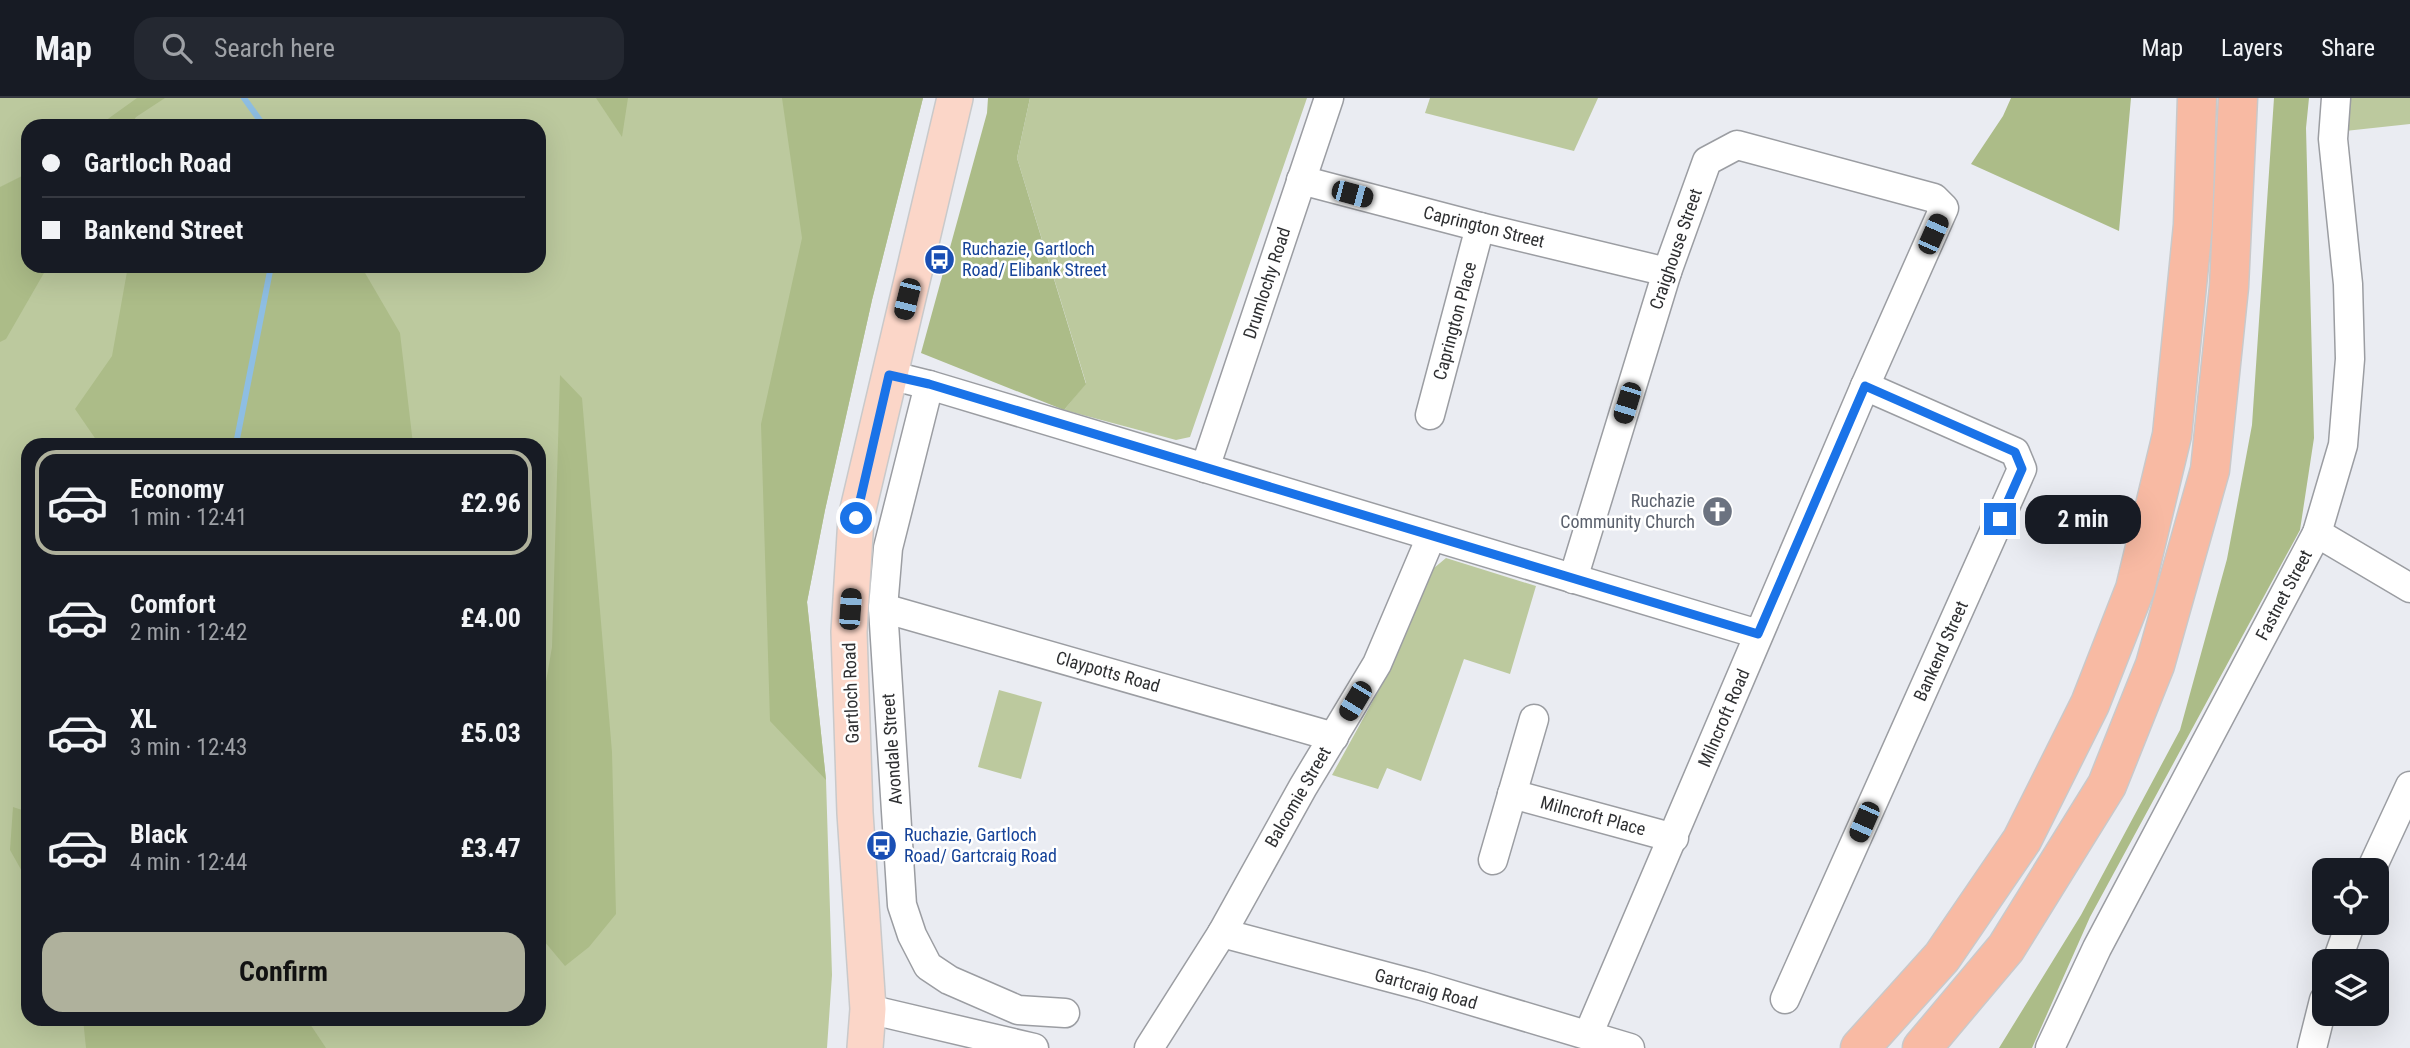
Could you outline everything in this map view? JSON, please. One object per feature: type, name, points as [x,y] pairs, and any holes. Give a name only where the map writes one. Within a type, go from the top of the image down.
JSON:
[{"type":"highway","points":[[1860,1048],[1942,957],[2022,840],[2090,704],[2135,589],[2172,435],[2193,225],[2197,98]]},
{"type":"highway","points":[[1922,1048],[2006,948],[2107,785],[2155,665],[2210,470],[2229,287],[2238,98]]},
{"type":"main road","name":"Gartloch Road","points":[[865,1048],[868,1009],[855,814],[849,632],[856,518],[956,98]]},
{"type":"street","name":"Drumlochy Road","points":[[1205,468],[1329,98]]},
{"type":"street","name":"Fastnet Street","points":[[2050,1048],[2097,948],[2317,533],[2343,445],[2350,359],[2348,284],[2333,139],[2336,98]]},
{"type":"street","name":"Craighouse Street","points":[[1573,579],[1667,272],[1707,161],[1737,145],[1934,198],[1944,208]]},
{"type":"street","name":"Caprington Street","points":[[1301,180],[1667,272]]},
{"type":"street","name":"Milncroft Road","points":[[1588,1035],[1674,838],[1758,634],[1944,208]]},
{"type":"street","name":"Caprington Place","points":[[1430,415],[1480,227]]},
{"type":"street","points":[[889,375],[929,384],[1758,634]]},
{"type":"street","name":"Avondale Street","points":[[929,384],[888,548],[883,608],[902,905],[912,935],[928,966],[949,981],[1018,1010],[1065,1013]]},
{"type":"street","name":"Bankend Street","points":[[1785,999],[2022,469],[2015,452],[1865,386]]},
{"type":"street","points":[[2317,533],[2410,588]]},
{"type":"street","name":"Balcomie Street","points":[[1149,1048],[1222,933],[1377,664],[1431,537]]},
{"type":"street","name":"Claypotts Road","points":[[883,608],[1334,737]]},
{"type":"street","points":[[1493,860],[1534,719]]},
{"type":"street","points":[[2377,858],[2410,786]]},
{"type":"street","name":"Milncroft Place","points":[[1512,794],[1674,838]]},
{"type":"street","name":"Gartcraig Road","points":[[1222,933],[1422,986],[1630,1048]]},
{"type":"street","points":[[868,1009],[1021,1045],[1018,1010]]},
{"type":"street","points":[[2312,1048],[2318,1026]]},
{"type":"green space","points":[[0,98],[923,98],[872,300],[807,602],[826,780],[832,975],[827,1048],[0,1048]]},
{"type":"green space","points":[[137,98],[165,98],[135,119],[108,119]]},
{"type":"green space","points":[[596,98],[628,98],[622,137]]},
{"type":"green space","points":[[782,98],[923,98],[872,300],[807,602],[826,780],[770,721],[761,424],[802,238]]},
{"type":"green space","points":[[988,98],[1030,98],[1017,158],[1086,384],[1064,410],[921,353],[987,113]]},
{"type":"green space","points":[[1030,98],[1307,98],[1190,437],[1176,440],[1064,410],[1086,383],[1017,158]]},
{"type":"green space","points":[[1430,98],[1598,98],[1574,151],[1425,113]]},
{"type":"green space","points":[[2011,98],[2131,98],[2119,231],[1971,164],[2003,116]]},
{"type":"green space","points":[[2274,98],[2309,98],[2306,128],[2314,438],[2300,530],[2090,917],[2032,1048],[1999,1048],[2081,915],[2180,730],[2227,559],[2252,425]]},
{"type":"green space","points":[[2350,98],[2410,98],[2410,124],[2345,131]]},
{"type":"green space","points":[[21,176],[21,273],[44,273],[6,339],[0,342],[0,187]]},
{"type":"green space","points":[[127,273],[365,273],[400,333],[412,438],[95,438],[75,409],[112,356]]},
{"type":"green space","points":[[560,375],[582,398],[612,752],[616,914],[589,947],[565,966],[546,943],[546,682],[552,647]]},
{"type":"green space","points":[[1446,558],[1536,586],[1510,674],[1464,659],[1421,781],[1387,768],[1378,789],[1332,775],[1380,688],[1422,578]]},
{"type":"green space","points":[[999,690],[1042,702],[1021,779],[978,767]]},
{"type":"green space","points":[[13,807],[21,810],[21,870],[10,850]]},
{"type":"green space","points":[[84,1026],[311,1026],[326,1048],[86,1048]]},
{"type":"waterway","points":[[244,98],[259,119]]},
{"type":"waterway","points":[[237,438],[270,273]]},
{"type":"place","name":"Ruchazie, Gartloch Road/ Elibank Street","points":[[939,259]]},
{"type":"place","name":"Ruchazie Community Church","points":[[1718,511]]},
{"type":"place","name":"Ruchazie, Gartloch Road/ Gartcraig Road","points":[[881,845]]},
{"type":"route","points":[[856,518],[889,375],[929,384],[1758,634],[1865,386],[2015,452],[2022,469],[2000,519]]}]
